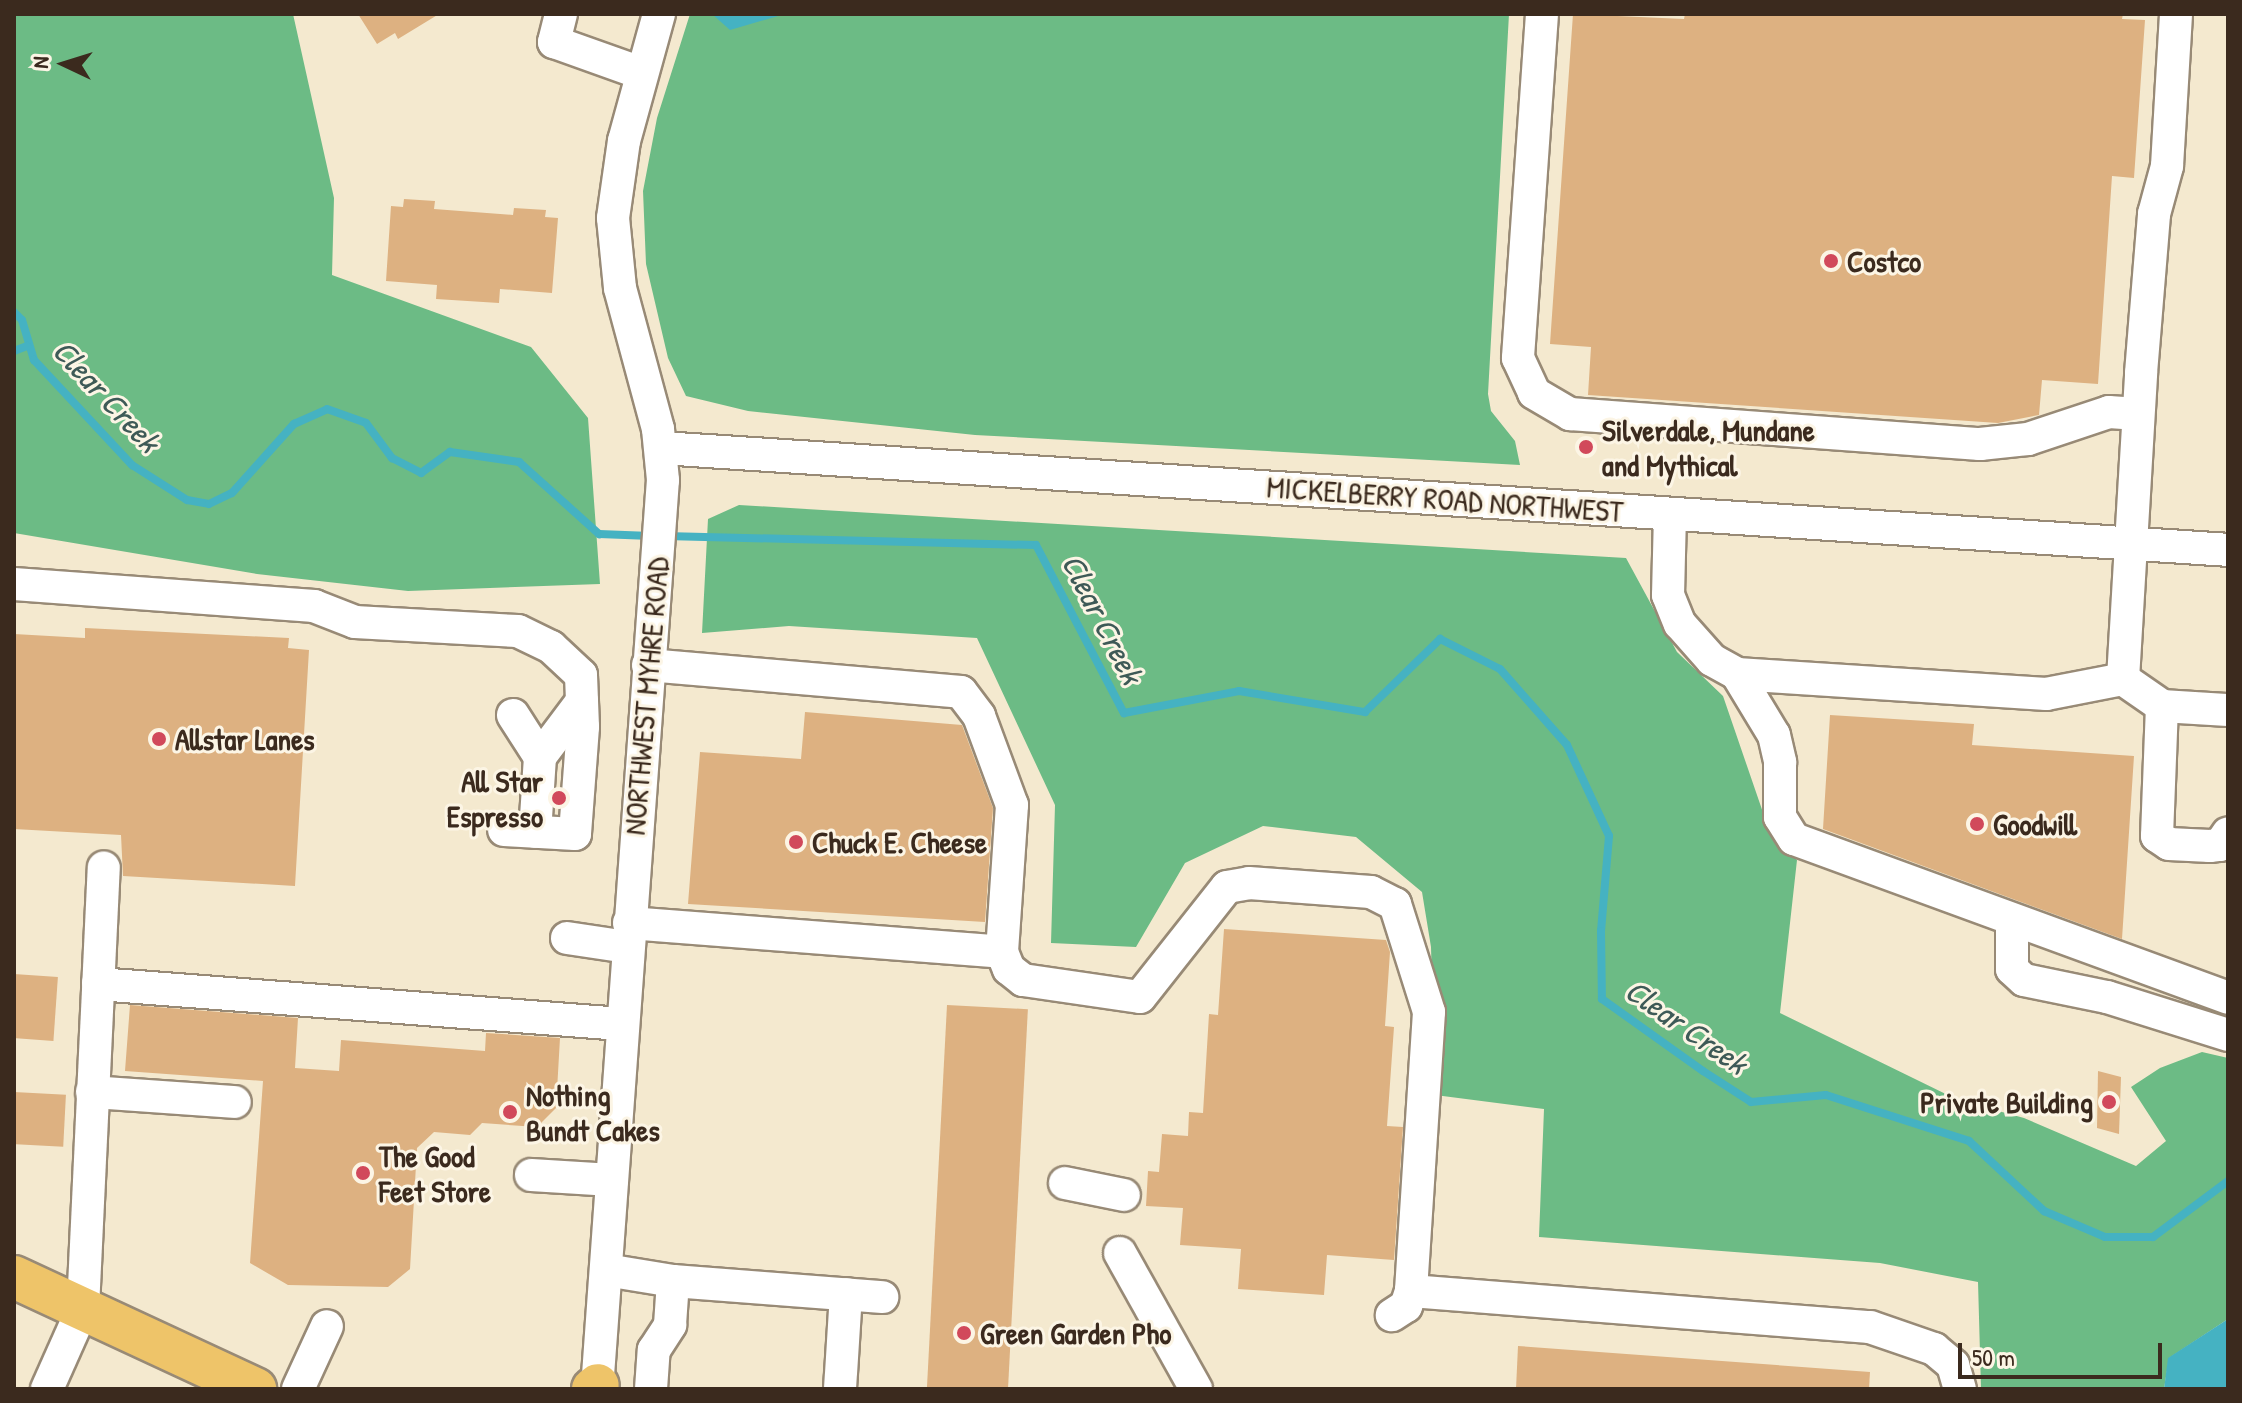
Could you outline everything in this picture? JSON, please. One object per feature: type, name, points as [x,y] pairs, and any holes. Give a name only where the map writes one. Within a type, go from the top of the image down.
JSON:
[{"type":"main road","points":[[17,1280],[255,1389]]},
{"type":"street","points":[[561,14],[554,42],[641,73]]},
{"type":"street","name":"NORTHWEST MYHRE ROAD","points":[[596,1388],[661,514],[661,448],[629,333],[613,218],[641,73],[659,14]]},
{"type":"street","points":[[1542,14],[1518,358],[1534,393],[1570,414],[1980,444],[2028,439],[2109,412],[2138,414]]},
{"type":"street","points":[[2123,679],[2138,414],[2154,214],[2167,166],[2176,14]]},
{"type":"street","name":"MICKELBERRY ROAD NORTHWEST","points":[[661,448],[2228,550]]},
{"type":"street","points":[[1670,514],[1668,595],[1680,624],[1712,660],[1737,674],[2046,694],[2123,679],[2162,706],[2228,710]]},
{"type":"street","points":[[14,584],[314,606],[355,622],[518,631],[551,647],[581,675],[582,701],[575,834],[520,831],[540,757],[582,701]]},
{"type":"street","points":[[648,665],[961,692],[979,716],[1012,805],[1002,952],[1009,969],[1023,980],[1140,997],[1227,887],[1249,883],[1371,892],[1395,904],[1429,1012],[1402,1303],[1870,1327],[1934,1349],[1953,1365],[1960,1389]]},
{"type":"street","points":[[1737,674],[1774,735],[1780,762],[1780,817],[1794,839],[2228,998]]},
{"type":"street","points":[[2162,706],[2154,826],[2157,836],[2169,844],[2215,846],[2228,833]]},
{"type":"street","points":[[513,715],[540,757]]},
{"type":"street","points":[[47,1389],[83,1308],[104,868]]},
{"type":"street","points":[[2012,921],[2012,969],[2024,980],[2107,997],[2228,1035]]},
{"type":"street","points":[[567,938],[628,935],[1002,952]]},
{"type":"street","points":[[98,984],[622,1024]]},
{"type":"street","points":[[92,1092],[235,1102]]},
{"type":"street","points":[[531,1175],[612,1180]]},
{"type":"street","points":[[1065,1183],[1124,1195]]},
{"type":"street","points":[[1120,1253],[1196,1389]]},
{"type":"street","points":[[606,1270],[673,1281],[882,1297]]},
{"type":"street","points":[[651,1389],[654,1350],[670,1325],[673,1281]]},
{"type":"street","points":[[840,1389],[846,1294]]},
{"type":"street","points":[[298,1389],[327,1326]]},
{"type":"green space","points":[[14,14],[293,14],[334,198],[332,275],[531,347],[588,418],[600,584],[408,591],[257,574],[14,533]]},
{"type":"green space","points":[[690,14],[1509,14],[1488,394],[1491,411],[1515,441],[1520,465],[975,435],[748,411],[686,396],[668,358],[646,264],[643,191],[657,118]]},
{"type":"green space","points":[[739,505],[1626,558],[1677,652],[1723,696],[1769,830],[1797,860],[1780,1013],[1958,1100],[2024,1118],[2136,1166],[2166,1141],[2131,1087],[2160,1068],[2202,1052],[2228,1058],[2228,1319],[2169,1358],[2164,1389],[1981,1389],[1978,1282],[1880,1263],[1539,1237],[1544,1109],[1435,1095],[1431,947],[1422,892],[1356,837],[1263,826],[1185,863],[1136,947],[1051,943],[1055,805],[977,638],[789,626],[702,633],[708,519]]},
{"type":"water","points":[[712,14],[785,14],[730,30]]},
{"type":"water","points":[[2228,1319],[2228,1387],[2164,1389],[2168,1358]]},
{"type":"building","points":[[358,14],[439,14],[398,39],[395,33],[377,44]]},
{"type":"building","name":"Costco","points":[[1573,14],[1684,19],[1685,14],[2123,14],[2122,19],[2145,20],[2134,178],[2112,176],[2098,384],[2042,380],[2039,415],[1998,423],[1588,395],[1591,347],[1550,344]]},
{"type":"building","points":[[404,199],[435,201],[434,209],[513,215],[514,208],[546,210],[545,217],[558,218],[552,293],[500,289],[499,303],[436,299],[437,285],[386,281],[391,206],[403,207]]},
{"type":"building","name":"Allstar Lanes","points":[[85,628],[289,638],[288,648],[309,650],[295,886],[123,876],[121,835],[14,829],[14,634],[85,638]]},
{"type":"building","points":[[805,712],[962,725],[993,808],[985,922],[688,904],[700,752],[801,759]]},
{"type":"building","name":"Goodwill","points":[[1830,715],[1974,724],[1972,745],[2134,756],[2122,939],[1823,829]]},
{"type":"building","points":[[1224,929],[1386,940],[1390,952],[1385,1026],[1394,1027],[1387,1126],[1403,1127],[1394,1260],[1327,1255],[1324,1295],[1238,1289],[1241,1249],[1180,1245],[1183,1208],[1146,1206],[1148,1171],[1159,1172],[1162,1134],[1188,1136],[1189,1112],[1203,1113],[1209,1014],[1218,1015]]},
{"type":"building","points":[[14,974],[58,977],[53,1041],[14,1038]]},
{"type":"building","points":[[130,1005],[298,1018],[295,1068],[339,1071],[341,1040],[485,1051],[486,1033],[560,1038],[556,1108],[537,1127],[482,1123],[470,1135],[434,1132],[417,1148],[410,1269],[388,1287],[288,1285],[250,1263],[263,1081],[125,1071]]},
{"type":"building","points":[[947,1005],[1028,1009],[1008,1389],[927,1389]]},
{"type":"building","name":"Private Building","points":[[2098,1071],[2121,1077],[2119,1134],[2097,1128]]},
{"type":"building","points":[[14,1092],[66,1095],[63,1147],[14,1144]]},
{"type":"building","points":[[1518,1346],[1870,1372],[1869,1389],[1516,1389]]},
{"type":"waterway","name":"Clear Creek","points":[[14,312],[22,320],[34,360],[132,465],[187,500],[209,504],[232,493],[294,424],[327,409],[366,423],[392,458],[421,473],[450,452],[519,462],[599,534],[651,536]]},
{"type":"waterway","points":[[14,351],[27,346]]},
{"type":"waterway","name":"Clear Creek","points":[[665,536],[1036,545],[1124,713],[1239,691],[1365,712],[1440,639],[1500,669],[1567,745],[1609,836],[1601,931],[1602,999],[1703,1071],[1751,1102],[1826,1095],[1969,1141],[2044,1211],[2105,1237],[2153,1237],[2228,1181]]},
{"type":"place","name":"Costco","points":[[1831,261]]},
{"type":"place","name":"Silverdale, Mundane and Mythical","points":[[1586,447]]},
{"type":"place","name":"Allstar Lanes","points":[[159,739]]},
{"type":"place","name":"All Star Espresso","points":[[559,798]]},
{"type":"place","name":"Goodwill","points":[[1977,824]]},
{"type":"place","name":"Chuck E. Cheese","points":[[796,842]]},
{"type":"place","name":"Private Building","points":[[2109,1102]]},
{"type":"place","name":"Nothing Bundt Cakes","points":[[510,1112]]},
{"type":"place","name":"The Good Feet Store","points":[[363,1173]]},
{"type":"place","name":"Green Garden Pho","points":[[964,1333]]}]
